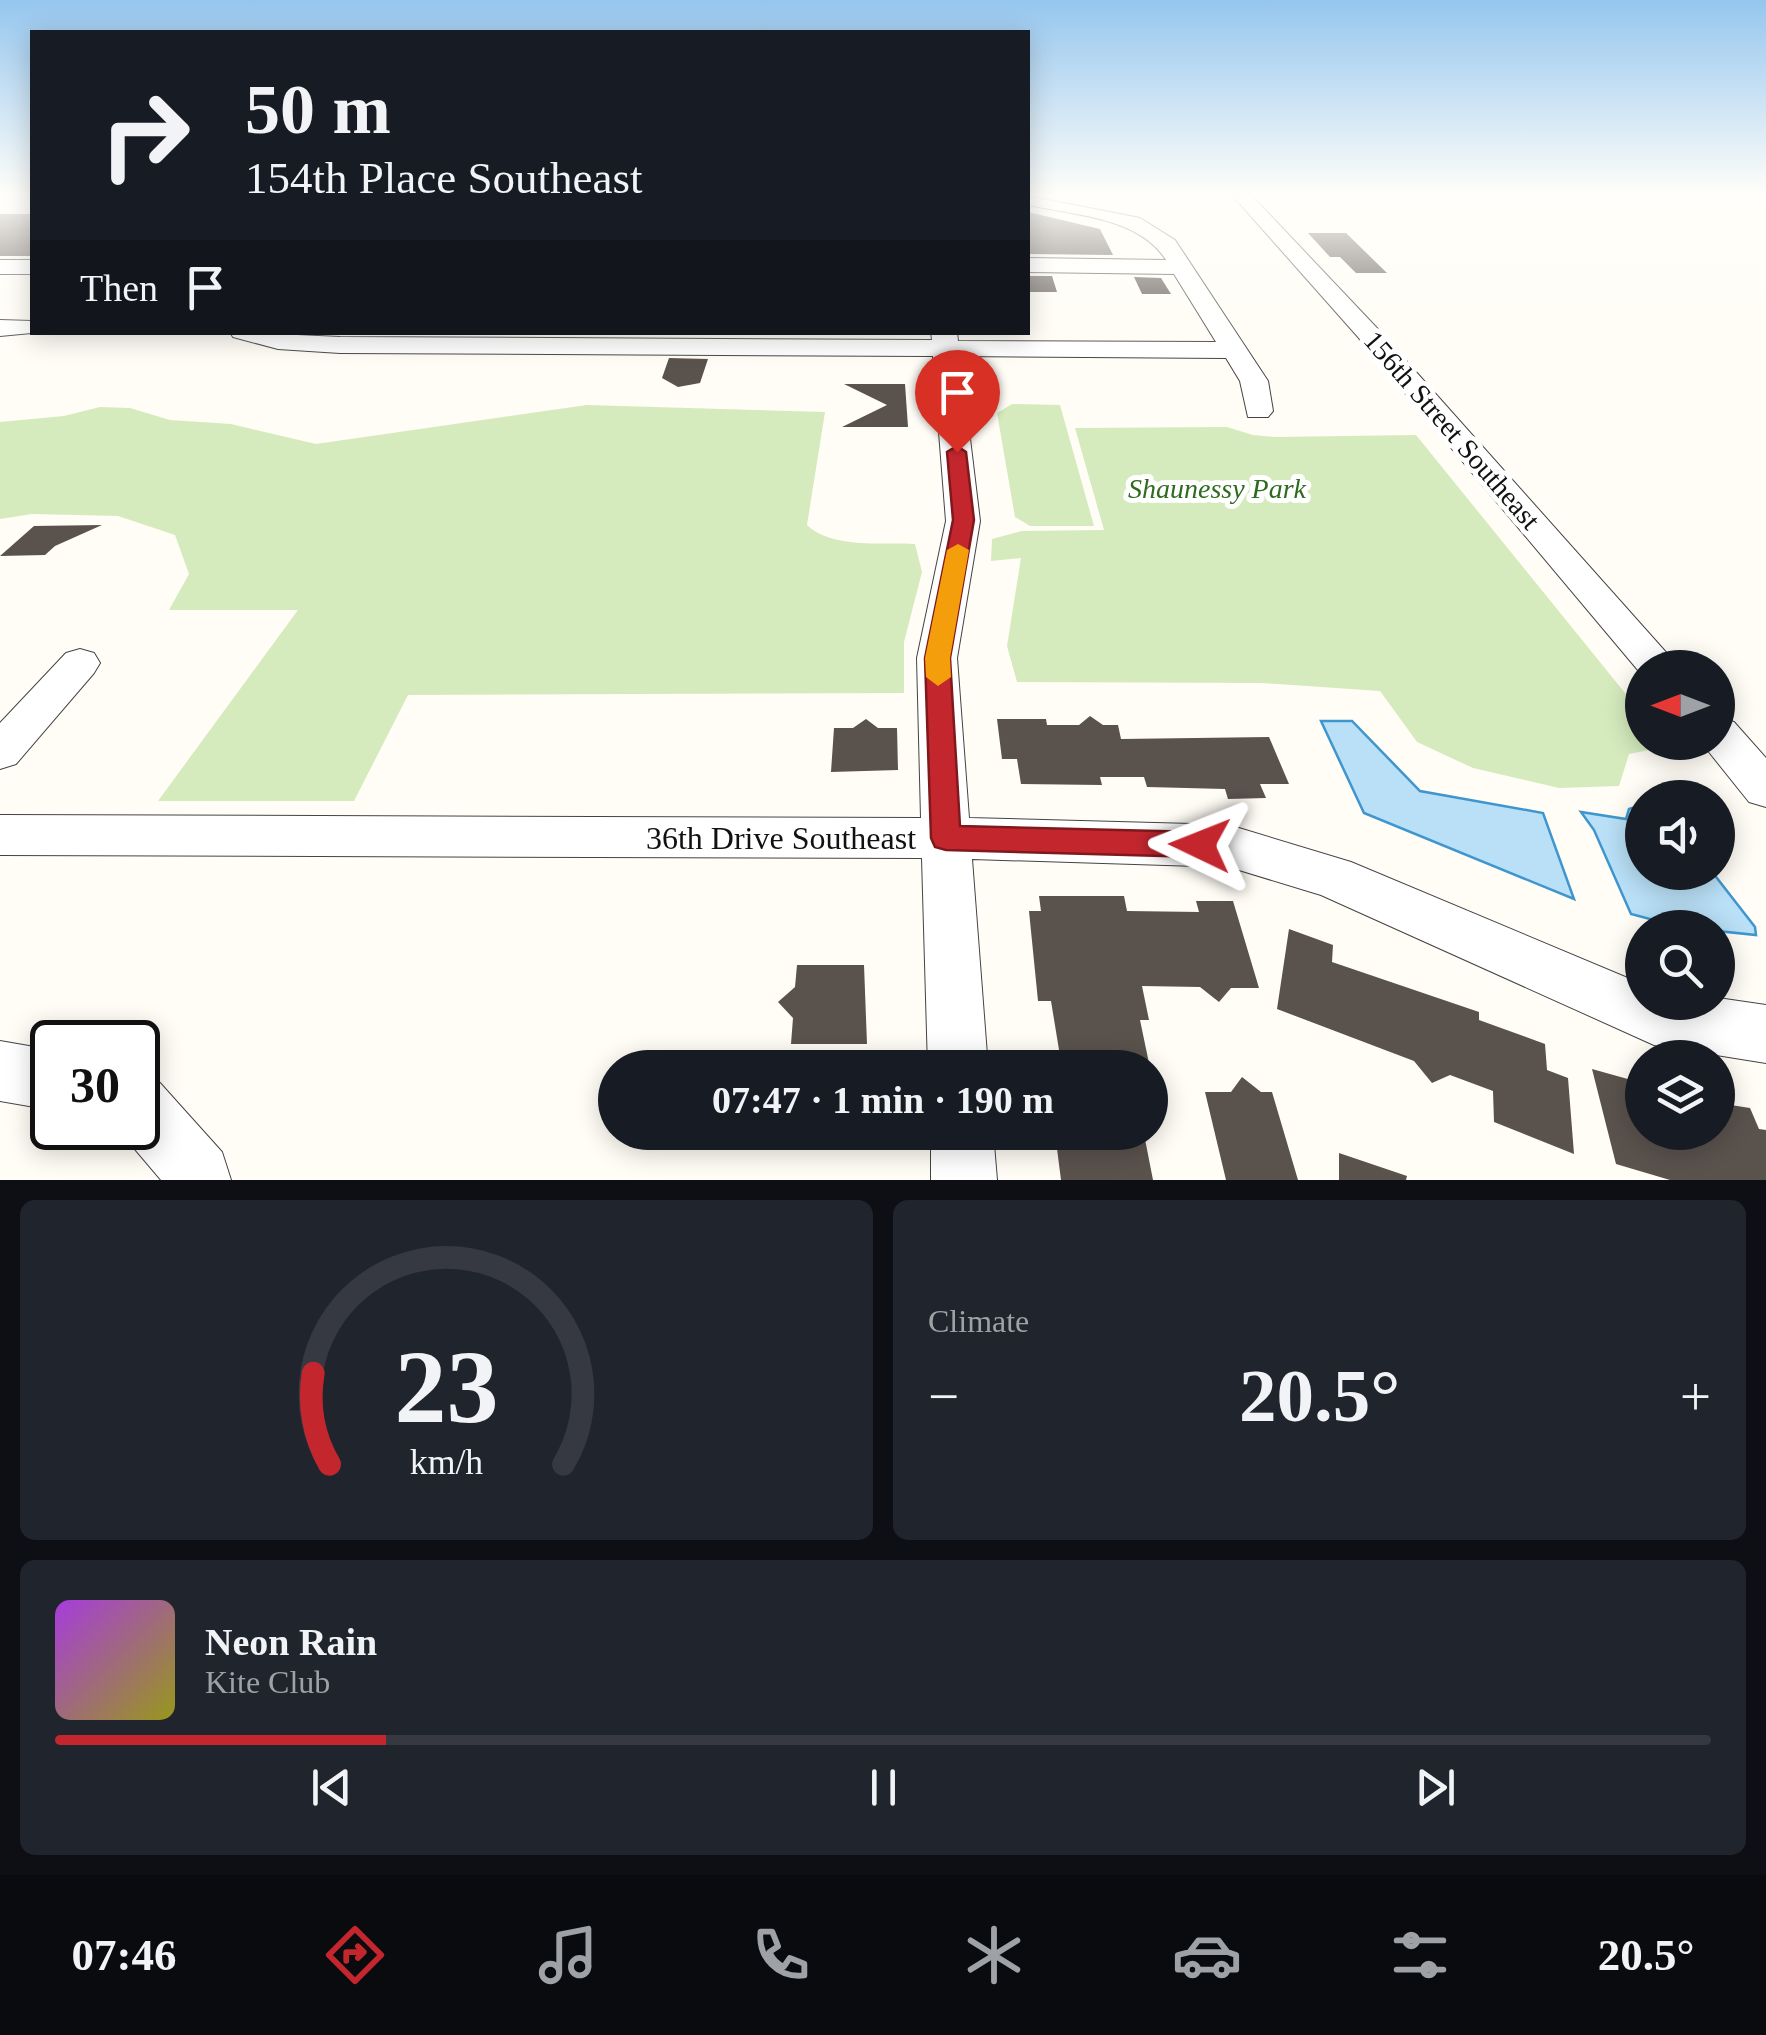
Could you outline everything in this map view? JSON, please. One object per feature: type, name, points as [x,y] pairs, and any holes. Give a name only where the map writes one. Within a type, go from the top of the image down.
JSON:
[{"type":"street","points":[[1171,251],[1254,381],[1258,411]]},
{"type":"street","name":"156th Street Southeast","points":[[1293,251],[1644,650]]},
{"type":"street","points":[[1030,265],[1181,266]]},
{"type":"street","points":[[0,267],[30,267]]},
{"type":"street","points":[[0,328],[30,328]]},
{"type":"street","points":[[254,335],[278,341],[946,341],[1232,350]]},
{"type":"street","points":[[946,341],[963,520],[937,658],[957,1050]]},
{"type":"street","points":[[0,752],[80,663]]},
{"type":"street","points":[[1735,753],[1766,789]]},
{"type":"street","name":"36th Drive Southeast","points":[[0,835],[946,838],[1229,846],[1333,877],[1654,1016],[1766,1034]]},
{"type":"street","points":[[0,1071],[30,1076]]},
{"type":"street","points":[[160,1130],[199,1175],[198,1180]]},
{"type":"street","points":[[963,1150],[964,1180]]},
{"type":"green space","points":[[1012,404],[1060,405],[1094,526],[1030,526],[1015,517],[997,413]]},
{"type":"green space","points":[[587,405],[825,412],[807,525],[817,533],[843,541],[915,544],[922,572],[904,642],[904,693],[408,695],[354,801],[158,801],[298,610],[169,610],[189,574],[175,535],[118,516],[32,514],[0,519],[0,422],[64,416],[100,407],[130,408],[170,420],[231,424],[316,444]]},
{"type":"green space","name":"Shaunessy Park","points":[[1227,427],[1275,437],[1416,435],[1625,693],[1627,760],[1619,786],[1559,788],[1473,768],[1417,742],[1380,691],[1262,683],[1017,682],[1007,646],[1021,558],[991,561],[992,539],[1022,531],[1104,530],[1075,428]]},
{"type":"water","points":[[1321,721],[1352,721],[1420,791],[1543,813],[1574,899],[1364,813]]},
{"type":"water","points":[[1581,812],[1625,819],[1625,890],[1726,890],[1755,927],[1756,935],[1735,933],[1735,910],[1629,910],[1594,830]]},
{"type":"building","points":[[0,251],[30,251],[30,256],[0,256]]},
{"type":"building","points":[[1030,251],[1111,251],[1113,255],[1030,254]]},
{"type":"building","points":[[1325,251],[1365,251],[1387,273],[1356,273],[1340,257],[1330,257]]},
{"type":"building","points":[[1030,276],[1052,276],[1057,292],[1030,292]]},
{"type":"building","points":[[1134,277],[1161,278],[1171,294],[1142,294]]},
{"type":"building","points":[[669,358],[708,359],[700,383],[678,387],[662,378]]},
{"type":"building","points":[[844,384],[905,384],[908,427],[842,427],[887,405]]},
{"type":"building","points":[[102,525],[55,546],[45,555],[0,556],[34,526]]},
{"type":"building","points":[[1090,716],[1103,725],[1118,725],[1121,739],[1269,737],[1289,784],[1260,784],[1266,798],[1228,799],[1225,789],[1147,787],[1144,777],[1100,777],[1102,785],[1021,784],[1017,759],[1002,759],[997,719],[1046,719],[1047,725],[1079,725]]},
{"type":"building","points":[[866,719],[878,728],[897,728],[898,770],[831,772],[834,728],[853,728]]},
{"type":"building","points":[[1039,896],[1124,896],[1127,911],[1199,912],[1196,901],[1233,901],[1259,988],[1231,988],[1219,1002],[1200,987],[1142,986],[1149,1020],[1140,1020],[1146,1050],[1059,1050],[1051,1001],[1038,1001],[1029,911],[1041,911]]},
{"type":"building","points":[[1289,929],[1333,945],[1332,962],[1479,1012],[1479,1020],[1545,1044],[1547,1070],[1568,1078],[1574,1154],[1494,1122],[1493,1091],[1450,1075],[1432,1083],[1414,1061],[1277,1009]]},
{"type":"building","points":[[797,965],[864,965],[867,1044],[791,1044],[793,1018],[778,1002],[795,987]]},
{"type":"building","points":[[1592,1069],[1625,1078],[1625,1150],[1735,1150],[1735,1106],[1750,1108],[1759,1129],[1766,1130],[1766,1180],[1670,1180],[1616,1164]]},
{"type":"building","points":[[1242,1077],[1261,1092],[1272,1092],[1298,1180],[1226,1180],[1205,1092],[1231,1092]]},
{"type":"building","points":[[1057,1150],[1147,1150],[1153,1180],[1061,1180]]},
{"type":"building","points":[[1339,1153],[1407,1176],[1406,1180],[1339,1180]]},
{"type":"slow traffic","points":[[938,677],[937,658],[958,550]]},
{"type":"route","points":[[957,452],[963,520],[937,658],[946,838],[1200,845]]}]
